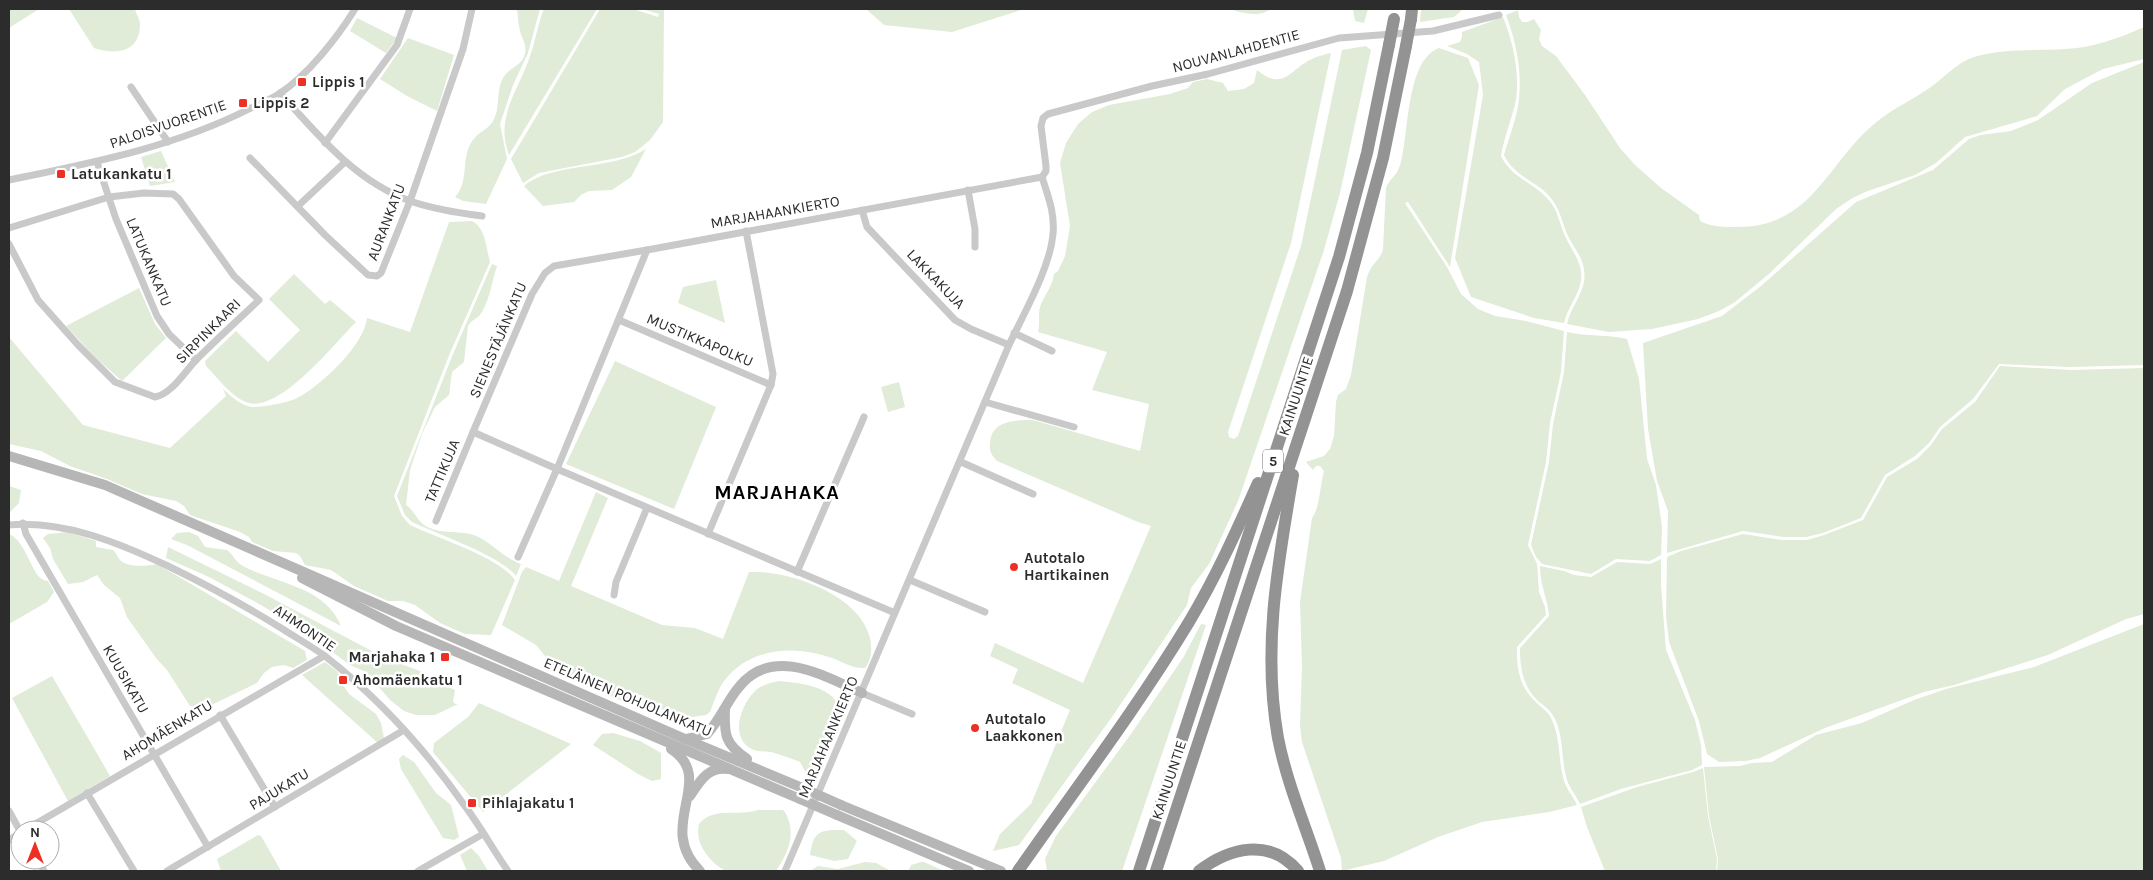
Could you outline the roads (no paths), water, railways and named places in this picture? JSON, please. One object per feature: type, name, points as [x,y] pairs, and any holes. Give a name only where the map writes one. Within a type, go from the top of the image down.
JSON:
[{"type":"highway","name":"KAINUUNTIE","points":[[1139,871],[1339,257],[1367,153],[1395,14]]},
{"type":"highway","name":"KAINUUNTIE","points":[[1156,871],[1347,291],[1387,140],[1412,14]]},
{"type":"highway","points":[[1018,871],[1086,776],[1189,621],[1226,553],[1286,422]]},
{"type":"highway","points":[[1301,433],[1281,539],[1273,596],[1272,690],[1278,739],[1284,764],[1320,871]]},
{"type":"highway","points":[[1198,871],[1229,853],[1246,849],[1273,854],[1285,860],[1298,871]]},
{"type":"main road","name":"ETELÄINEN POHJOLANKATU","points":[[9,456],[104,485],[685,739],[1001,871]]},
{"type":"main road","name":"ETELÄINEN POHJOLANKATU","points":[[244,546],[350,604],[396,626],[969,871]]},
{"type":"main road","points":[[685,739],[707,734],[743,682],[764,669],[796,666],[862,693]]},
{"type":"main road","points":[[725,709],[724,728],[727,741],[736,752],[765,771]]},
{"type":"main road","points":[[646,733],[680,755],[688,766],[691,778],[682,823],[683,840],[689,857],[700,871]]},
{"type":"main road","points":[[687,801],[703,776],[721,768],[733,770]]},
{"type":"street","name":"PALOISVUORENTIE","points":[[9,180],[97,162],[168,142],[218,125],[280,93],[309,68],[325,51],[355,9]]},
{"type":"street","points":[[325,143],[397,45],[410,9]]},
{"type":"street","name":"AURANKATU","points":[[250,158],[368,275],[372,277],[377,276],[381,272],[410,200],[463,49],[472,9]]},
{"type":"street","name":"NOUVANLAHDENTIE","points":[[1042,177],[1046,171],[1046,166],[1041,126],[1043,118],[1048,114],[1152,86],[1208,74],[1339,38],[1432,31],[1499,15]]},
{"type":"street","points":[[131,87],[168,142]]},
{"type":"street","points":[[280,93],[325,143],[345,162],[391,192],[410,200],[458,213],[482,216]]},
{"type":"street","name":"LATUKANKATU","points":[[97,162],[146,292],[157,316],[169,334],[196,360]]},
{"type":"street","points":[[298,206],[345,162]]},
{"type":"street","name":"MARJAHAANKIERTO","points":[[647,250],[1042,177],[1052,211],[1052,243],[1044,268],[1014,333],[961,462],[785,871]]},
{"type":"street","points":[[968,190],[975,229],[975,247]]},
{"type":"street","name":"SIRPINKAARI","points":[[9,228],[109,197],[144,193],[173,194],[179,199],[234,276],[258,300],[160,396],[148,395],[115,382],[45,310],[12,261],[9,244]]},
{"type":"street","name":"LAKKAKUJA","points":[[862,210],[867,227],[955,320],[1009,345]]},
{"type":"street","points":[[708,534],[771,385],[773,374],[746,232]]},
{"type":"street","points":[[518,557],[557,469],[647,250]]},
{"type":"street","name":"SIENESTÄJÄNKATU","points":[[473,432],[532,294],[544,273],[554,266],[647,250]]},
{"type":"street","name":"MUSTIKKAPOLKU","points":[[619,320],[771,385]]},
{"type":"street","points":[[1014,333],[1052,351]]},
{"type":"street","points":[[986,402],[1074,427]]},
{"type":"street","points":[[797,572],[864,417]]},
{"type":"street","points":[[473,432],[895,613]]},
{"type":"street","name":"TATTIKUJA","points":[[436,521],[473,432]]},
{"type":"street","points":[[961,462],[1033,494]]},
{"type":"street","points":[[614,595],[616,582],[648,508]]},
{"type":"street","name":"AHMONTIE","points":[[9,525],[23,523],[58,527],[91,535],[151,558],[204,583],[255,612],[324,656],[363,690],[404,730],[461,800],[508,871]]},
{"type":"street","name":"KUUSIKATU","points":[[23,523],[25,533],[208,847]]},
{"type":"street","points":[[910,580],[985,612]]},
{"type":"street","name":"AHOMÄENKATU","points":[[42,820],[324,656]]},
{"type":"street","points":[[862,693],[912,714]]},
{"type":"street","points":[[220,715],[275,808]]},
{"type":"street","name":"PAJUKATU","points":[[167,871],[404,730]]},
{"type":"street","points":[[87,793],[134,871]]},
{"type":"street","points":[[418,871],[483,834]]},
{"type":"place","name":"Lippis 1","points":[[302,82]]},
{"type":"place","name":"Lippis 2","points":[[243,103]]},
{"type":"place","name":"Latukankatu 1","points":[[61,174]]},
{"type":"place","name":"Autotalo Hartikainen","points":[[1014,567]]},
{"type":"place","name":"Marjahaka 1","points":[[445,657]]},
{"type":"place","name":"Ahomäenkatu 1","points":[[343,680]]},
{"type":"place","name":"Autotalo Laakkonen","points":[[975,728]]},
{"type":"place","name":"Pihlajakatu 1","points":[[472,803]]},
{"type":"district","name":"MARJAHAKA","points":[[777,492]]}]
